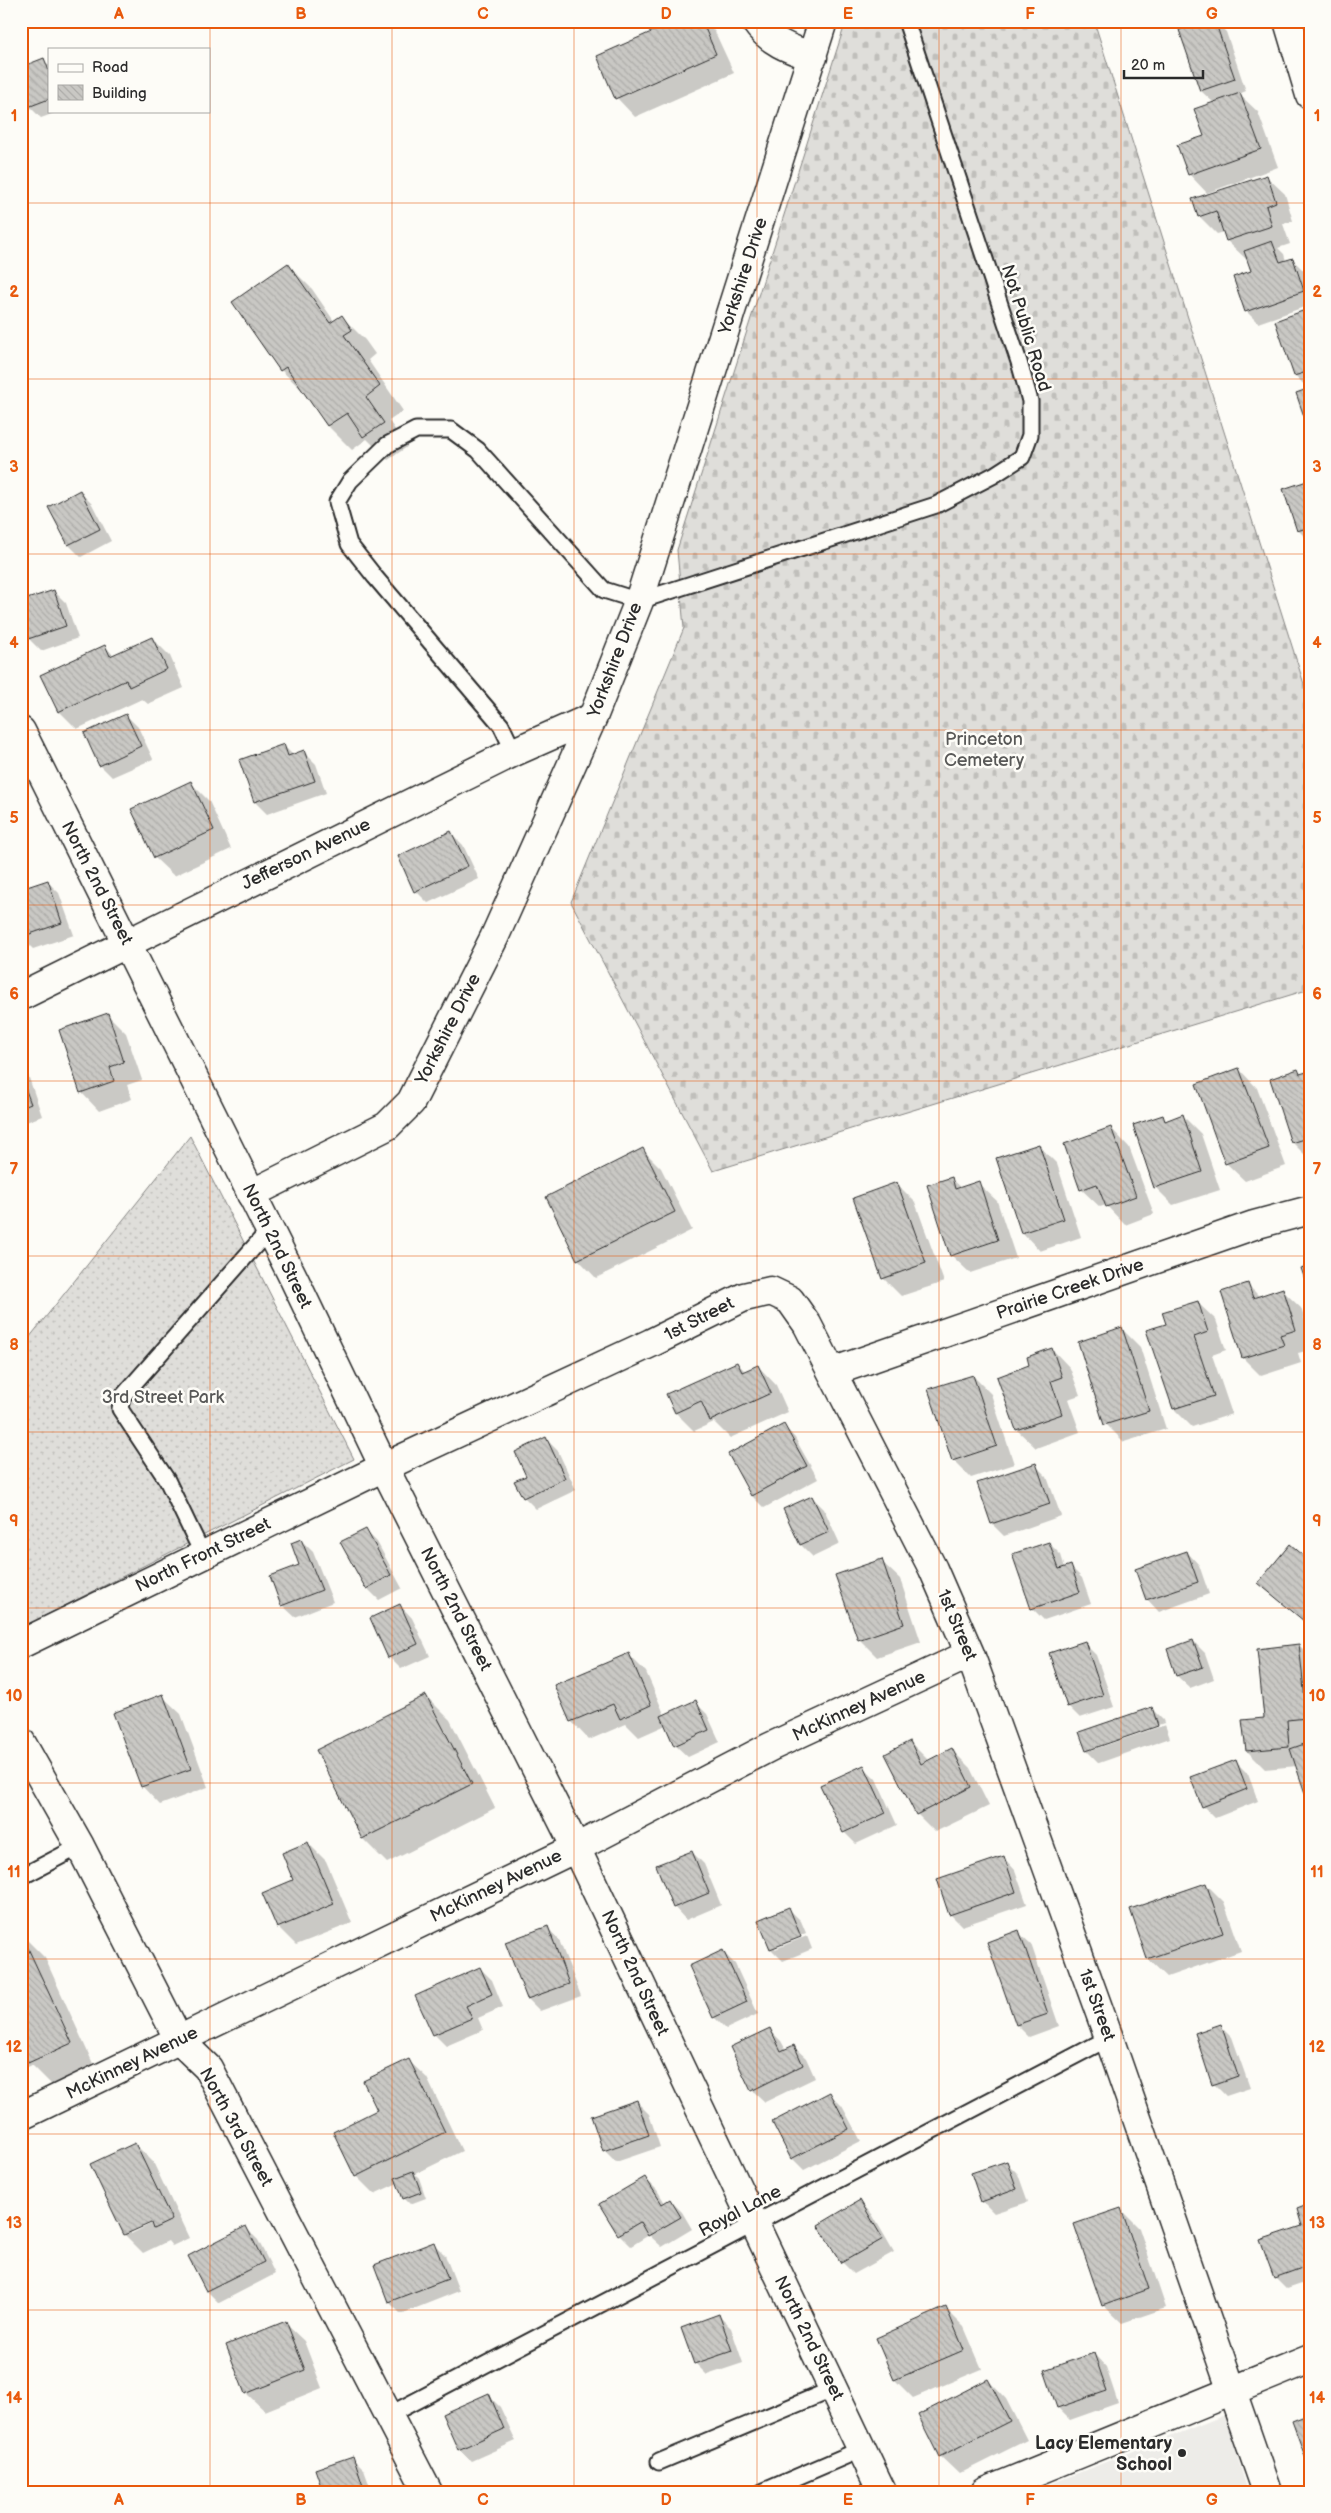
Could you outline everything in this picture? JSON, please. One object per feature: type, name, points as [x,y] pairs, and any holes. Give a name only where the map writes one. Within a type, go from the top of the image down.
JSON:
[{"type":"street","points":[[755,21],[764,34],[784,46],[813,57]]},
{"type":"street","name":"Yorkshire Drive","points":[[252,1194],[387,1126],[411,1102],[494,938],[593,717],[639,601],[823,21]]},
{"type":"street","points":[[1288,21],[1310,95]]},
{"type":"street","name":"Jefferson Avenue","points":[[21,996],[514,752],[593,717]]},
{"type":"street","name":"North 2nd Street","points":[[21,731],[252,1194],[384,1466],[576,1848],[882,2492]]},
{"type":"street","name":"Prairie Creek Drive","points":[[832,1372],[1254,1226],[1310,1210]]},
{"type":"street","name":"1st Street","points":[[384,1466],[652,1343],[714,1310],[744,1297],[771,1291],[790,1300],[807,1324],[933,1569],[970,1654],[1109,2038],[1267,2492]]},
{"type":"street","name":"North Front Street","points":[[21,1644],[384,1466]]},
{"type":"street","name":"McKinney Avenue","points":[[21,2116],[576,1848],[770,1747],[970,1654]]},
{"type":"street","name":"North 3rd Street","points":[[21,1742],[80,1846],[179,2040],[208,2068],[428,2492]]},
{"type":"street","points":[[985,2492],[1310,2359]]},
{"type":"lane","name":"Not Public Road","points":[[639,601],[936,505],[994,475],[1022,457],[1030,435],[1030,401],[906,21]]},
{"type":"lane","points":[[514,752],[501,726],[375,578],[349,544],[336,502],[350,481],[387,445],[416,430],[451,430],[478,450],[604,590],[639,601]]},
{"type":"lane","points":[[203,1555],[167,1480],[120,1409],[122,1397],[269,1230]]},
{"type":"lane","points":[[21,1877],[80,1846]]},
{"type":"lane","name":"Royal Lane","points":[[387,2416],[1109,2038]]},
{"type":"lane","points":[[659,2462],[833,2388]]},
{"type":"lane","points":[[762,2492],[862,2449]]},
{"type":"shaded area","name":"Lacy Elementary School","points":[[1225,2415],[1248,2492],[1030,2492]]},
{"type":"green space","name":"Princeton Cemetery","points":[[846,21],[1094,21],[1310,703],[1310,989],[713,1171],[571,902],[684,628],[677,550]]},
{"type":"green space","name":"3rd Street Park","points":[[190,1136],[354,1459],[21,1628],[21,1348]]},
{"type":"building","points":[[676,21],[702,21],[716,54],[615,99],[597,56]]},
{"type":"building","points":[[1205,21],[1215,21],[1235,79],[1200,91],[1179,30]]},
{"type":"building","points":[[44,58],[48,68],[48,99],[28,107],[21,89],[21,67]]},
{"type":"building","points":[[1240,93],[1261,149],[1188,175],[1177,145],[1204,136],[1194,109]]},
{"type":"building","points":[[1267,175],[1276,202],[1266,206],[1272,226],[1226,241],[1216,211],[1198,217],[1192,199]]},
{"type":"building","points":[[1272,241],[1280,262],[1293,258],[1304,291],[1245,312],[1233,277],[1251,271],[1244,251]]},
{"type":"building","points":[[288,263],[330,323],[342,315],[352,330],[344,335],[380,386],[366,397],[384,423],[363,437],[347,413],[327,426],[286,367],[280,371],[232,302]]},
{"type":"building","points":[[1308,309],[1310,371],[1294,376],[1275,321]]},
{"type":"building","points":[[1310,388],[1310,434],[1296,393]]},
{"type":"building","points":[[1310,480],[1310,527],[1297,531],[1283,489]]},
{"type":"building","points":[[80,490],[100,529],[68,545],[48,507]]},
{"type":"building","points":[[54,590],[66,626],[28,639],[21,619],[21,601]]},
{"type":"building","points":[[152,637],[167,669],[129,687],[126,680],[58,712],[40,675],[105,645],[110,656]]},
{"type":"building","points":[[126,714],[141,746],[99,766],[84,733]]},
{"type":"building","points":[[284,744],[288,756],[304,750],[315,781],[254,802],[239,760]]},
{"type":"building","points":[[191,781],[214,830],[154,858],[131,809]]},
{"type":"building","points":[[451,831],[468,866],[414,892],[398,856]]},
{"type":"building","points":[[48,880],[62,923],[21,937],[21,889]]},
{"type":"building","points":[[108,1013],[124,1062],[110,1067],[114,1081],[80,1093],[59,1030]]},
{"type":"building","points":[[1239,1068],[1269,1148],[1225,1164],[1196,1084]]},
{"type":"building","points":[[1298,1069],[1300,1074],[1310,1071],[1310,1137],[1291,1143],[1270,1079]]},
{"type":"building","points":[[21,1077],[31,1104],[21,1108]]},
{"type":"building","points":[[1183,1114],[1202,1172],[1154,1188],[1133,1125],[1163,1115],[1165,1121]]},
{"type":"building","points":[[1111,1127],[1136,1196],[1106,1207],[1097,1184],[1080,1190],[1064,1144]]},
{"type":"building","points":[[1039,1144],[1064,1219],[1021,1233],[996,1158]]},
{"type":"building","points":[[643,1148],[675,1212],[577,1260],[546,1197]]},
{"type":"building","points":[[952,1177],[955,1189],[979,1181],[998,1240],[950,1256],[927,1185]]},
{"type":"building","points":[[897,1182],[926,1263],[882,1279],[853,1198]]},
{"type":"building","points":[[1310,1265],[1310,1294],[1301,1268]]},
{"type":"building","points":[[1248,1283],[1253,1298],[1283,1288],[1296,1330],[1280,1335],[1284,1345],[1242,1358],[1221,1292]]},
{"type":"building","points":[[1198,1301],[1208,1332],[1194,1337],[1214,1396],[1173,1409],[1146,1330],[1166,1324],[1162,1312]]},
{"type":"building","points":[[1122,1327],[1149,1411],[1104,1425],[1078,1342]]},
{"type":"building","points":[[1052,1348],[1062,1377],[1051,1381],[1062,1414],[1016,1430],[997,1377],[1029,1365],[1027,1357]]},
{"type":"building","points":[[737,1362],[742,1372],[758,1365],[771,1393],[710,1421],[701,1401],[675,1413],[666,1394]]},
{"type":"building","points":[[973,1375],[997,1446],[952,1461],[928,1389]]},
{"type":"building","points":[[784,1424],[807,1466],[751,1496],[728,1454]]},
{"type":"building","points":[[546,1437],[565,1478],[523,1498],[514,1481],[526,1476],[515,1452]]},
{"type":"building","points":[[1036,1463],[1050,1504],[991,1524],[977,1483]]},
{"type":"building","points":[[812,1496],[829,1532],[800,1545],[783,1509]]},
{"type":"building","points":[[366,1529],[391,1575],[366,1589],[340,1542]]},
{"type":"building","points":[[301,1539],[322,1590],[281,1606],[270,1576],[299,1565],[291,1543]]},
{"type":"building","points":[[1049,1542],[1059,1569],[1071,1565],[1080,1592],[1031,1609],[1012,1554]]},
{"type":"building","points":[[1290,1544],[1310,1561],[1310,1626],[1258,1583]]},
{"type":"building","points":[[1187,1551],[1198,1582],[1146,1600],[1135,1569]]},
{"type":"building","points":[[882,1559],[904,1624],[858,1640],[835,1575]]},
{"type":"building","points":[[400,1604],[418,1644],[388,1658],[370,1618]]},
{"type":"building","points":[[1193,1640],[1203,1667],[1176,1676],[1167,1649]]},
{"type":"building","points":[[1085,1641],[1103,1695],[1067,1707],[1049,1653]]},
{"type":"building","points":[[1299,1644],[1307,1718],[1287,1720],[1289,1747],[1246,1751],[1242,1720],[1264,1718],[1257,1649]]},
{"type":"building","points":[[629,1653],[651,1705],[620,1719],[613,1704],[570,1722],[554,1685]]},
{"type":"building","points":[[163,1694],[191,1769],[141,1787],[113,1713]]},
{"type":"building","points":[[426,1695],[472,1784],[362,1839],[316,1750]]},
{"type":"building","points":[[696,1700],[709,1730],[674,1746],[661,1716]]},
{"type":"building","points":[[1152,1707],[1158,1726],[1086,1751],[1079,1732]]},
{"type":"building","points":[[910,1741],[921,1764],[952,1748],[971,1787],[916,1815],[885,1754]]},
{"type":"building","points":[[1310,1742],[1310,1801],[1308,1802],[1290,1749]]},
{"type":"building","points":[[1236,1760],[1247,1789],[1202,1807],[1190,1777]]},
{"type":"building","points":[[864,1765],[886,1813],[843,1833],[820,1785]]},
{"type":"building","points":[[308,1842],[334,1904],[277,1928],[262,1893],[293,1880],[282,1853]]},
{"type":"building","points":[[692,1851],[709,1893],[673,1908],[656,1865]]},
{"type":"building","points":[[1004,1856],[1016,1892],[949,1915],[937,1879]]},
{"type":"building","points":[[1206,1883],[1223,1933],[1147,1959],[1130,1909]]},
{"type":"building","points":[[789,1907],[801,1937],[770,1949],[758,1920]]},
{"type":"building","points":[[548,1926],[569,1984],[527,1999],[505,1942]]},
{"type":"building","points":[[1019,1930],[1048,2014],[1016,2025],[987,1942]]},
{"type":"building","points":[[21,1933],[72,2043],[28,2063],[21,2047]]},
{"type":"building","points":[[723,1950],[747,2002],[713,2018],[689,1966]]},
{"type":"building","points":[[480,1967],[492,1994],[466,2006],[472,2018],[433,2035],[415,1996]]},
{"type":"building","points":[[1221,2024],[1238,2076],[1212,2085],[1195,2033]]},
{"type":"building","points":[[770,2028],[781,2051],[794,2045],[803,2065],[751,2091],[730,2047]]},
{"type":"building","points":[[409,2059],[445,2132],[355,2177],[333,2132],[377,2110],[363,2081]]},
{"type":"building","points":[[830,2092],[849,2129],[791,2159],[772,2122]]},
{"type":"building","points":[[637,2100],[649,2135],[603,2151],[591,2116]]},
{"type":"building","points":[[135,2143],[172,2220],[153,2229],[151,2223],[124,2235],[90,2164]]},
{"type":"building","points":[[1007,2161],[1017,2189],[981,2202],[971,2173]]},
{"type":"building","points":[[413,2171],[421,2192],[403,2199],[395,2178]]},
{"type":"building","points":[[645,2177],[662,2204],[670,2199],[681,2217],[648,2236],[640,2222],[618,2235],[599,2204]]},
{"type":"building","points":[[860,2200],[883,2239],[841,2263],[818,2225]]},
{"type":"building","points":[[1310,2204],[1310,2265],[1274,2278],[1260,2240],[1302,2226],[1297,2209]]},
{"type":"building","points":[[1121,2208],[1149,2289],[1102,2306],[1074,2224]]},
{"type":"building","points":[[246,2226],[264,2262],[206,2291],[188,2256]]},
{"type":"building","points":[[434,2242],[448,2279],[388,2302],[374,2265]]},
{"type":"building","points":[[946,2307],[964,2350],[894,2380],[876,2338]]},
{"type":"building","points":[[719,2314],[732,2351],[694,2364],[681,2328]]},
{"type":"building","points":[[286,2321],[305,2370],[245,2394],[226,2345]]},
{"type":"building","points":[[1094,2353],[1107,2391],[1057,2408],[1044,2370]]},
{"type":"building","points":[[988,2379],[1010,2421],[939,2457],[918,2415]]},
{"type":"building","points":[[489,2393],[504,2429],[458,2450],[442,2414]]},
{"type":"building","points":[[1310,2414],[1310,2457],[1306,2459],[1292,2421]]},
{"type":"building","points":[[353,2456],[365,2492],[323,2492],[315,2469]]},
{"type":"place","name":"Lacy Elementary School","points":[[1182,2453]]}]
